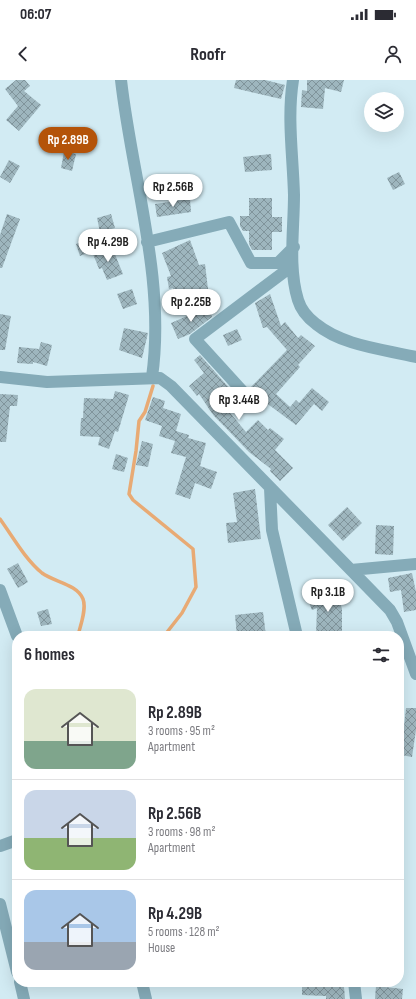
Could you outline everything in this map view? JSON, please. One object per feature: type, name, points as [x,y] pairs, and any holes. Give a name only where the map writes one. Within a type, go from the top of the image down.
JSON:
[{"type":"street","points":[[121,80],[147,242],[156,320],[156,351],[152,377]]},
{"type":"street","points":[[293,80],[290,113],[294,194],[294,247],[292,266],[300,305],[304,312],[316,324],[339,338],[416,357]]},
{"type":"street","points":[[147,242],[229,222],[251,263],[278,263],[294,247]]},
{"type":"street","points":[[246,395],[194,339],[292,266]]},
{"type":"street","points":[[0,377],[47,382],[152,377],[160,378],[171,386],[390,610],[400,631]]},
{"type":"street","points":[[270,488],[272,530],[295,631]]},
{"type":"street","points":[[351,570],[416,564]]},
{"type":"street","points":[[0,590],[15,631]]},
{"type":"street","points":[[404,641],[416,674]]},
{"type":"street","points":[[0,846],[12,842]]},
{"type":"street","points":[[0,904],[12,952]]},
{"type":"street","points":[[21,987],[24,999]]},
{"type":"street","points":[[143,987],[146,999]]},
{"type":"street","points":[[355,987],[356,999]]},
{"type":"building","points":[[16,80],[25,80],[30,86],[24,91],[41,105],[19,131],[6,120],[18,106],[5,89]]},
{"type":"building","points":[[236,80],[265,80],[285,85],[281,99],[234,88]]},
{"type":"building","points":[[307,80],[344,80],[341,92],[325,88],[323,109],[301,107],[302,90],[307,91]]},
{"type":"building","points":[[64,152],[76,154],[72,171],[61,168]]},
{"type":"building","points":[[271,154],[272,170],[245,172],[243,157]]},
{"type":"building","points":[[9,160],[20,166],[10,183],[0,177]]},
{"type":"building","points":[[399,172],[405,184],[393,190],[387,178]]},
{"type":"building","points":[[249,198],[272,198],[272,217],[282,217],[282,232],[272,232],[272,250],[252,250],[249,244],[249,231],[243,231],[240,226],[240,216],[249,216]]},
{"type":"building","points":[[190,199],[191,212],[157,217],[155,204]]},
{"type":"building","points":[[7,214],[20,219],[2,268],[0,268],[0,235]]},
{"type":"building","points":[[111,214],[115,228],[100,232],[97,218]]},
{"type":"building","points":[[96,237],[100,248],[80,256],[76,244]]},
{"type":"building","points":[[190,240],[199,265],[205,264],[208,289],[174,294],[173,288],[169,289],[167,277],[171,276],[162,253]]},
{"type":"building","points":[[112,247],[123,274],[107,280],[102,268],[99,269],[93,254]]},
{"type":"building","points":[[132,289],[137,304],[123,309],[117,294]]},
{"type":"building","points":[[270,294],[281,326],[285,322],[298,338],[301,335],[315,346],[298,365],[300,367],[276,394],[290,407],[296,400],[299,403],[312,388],[329,402],[322,411],[314,404],[296,425],[261,399],[251,387],[287,350],[267,327],[263,328],[255,303]]},
{"type":"building","points":[[208,307],[212,317],[190,334],[178,339],[171,323]]},
{"type":"building","points":[[0,314],[11,316],[5,350],[0,350]]},
{"type":"building","points":[[124,328],[148,333],[142,358],[119,350]]},
{"type":"building","points":[[237,329],[242,340],[228,346],[223,335]]},
{"type":"building","points":[[41,342],[52,345],[47,366],[33,362],[33,364],[17,363],[19,347],[39,349]]},
{"type":"building","points":[[200,355],[239,399],[226,408],[246,432],[258,420],[268,430],[270,428],[284,439],[275,450],[293,468],[280,481],[270,471],[271,469],[249,452],[214,416],[199,394],[197,396],[189,386],[204,373],[194,360]]},
{"type":"building","points":[[115,391],[129,395],[118,432],[115,431],[109,449],[98,445],[100,437],[80,436],[81,418],[83,418],[84,398],[113,399]]},
{"type":"building","points":[[0,394],[18,395],[17,406],[10,406],[6,442],[0,442]]},
{"type":"building","points":[[153,397],[165,401],[163,408],[181,414],[176,431],[189,435],[188,438],[206,443],[200,466],[217,472],[211,489],[195,483],[190,499],[175,494],[186,457],[171,453],[175,441],[159,436],[162,426],[145,420]]},
{"type":"building","points":[[142,441],[153,444],[148,467],[136,465]]},
{"type":"building","points":[[116,454],[128,458],[124,472],[112,469]]},
{"type":"building","points":[[255,489],[261,539],[228,543],[226,523],[237,522],[233,493]]},
{"type":"building","points":[[347,507],[362,523],[343,541],[328,525]]},
{"type":"building","points":[[376,525],[394,526],[393,555],[375,554]]},
{"type":"building","points":[[18,563],[28,582],[18,588],[7,569]]},
{"type":"building","points":[[412,573],[416,592],[416,610],[404,612],[401,590],[390,592],[388,578]]},
{"type":"building","points":[[336,588],[342,609],[342,631],[316,631],[317,608],[312,610],[307,597]]},
{"type":"building","points":[[48,609],[52,624],[41,626],[37,612]]},
{"type":"building","points":[[263,612],[265,631],[237,631],[235,615]]},
{"type":"building","points":[[406,708],[416,708],[416,730],[412,757],[404,756],[404,727]]},
{"type":"building","points":[[302,987],[344,987],[345,999],[326,999],[326,996],[302,995]]},
{"type":"building","points":[[376,987],[403,989],[402,999],[375,999]]},
{"type":"waterway","points":[[153,386],[145,412],[139,421],[129,494],[133,500],[193,549],[196,587],[182,613],[168,631]]},
{"type":"waterway","points":[[0,519],[25,555],[42,573],[71,587],[80,594],[83,599],[84,608],[79,631]]}]
